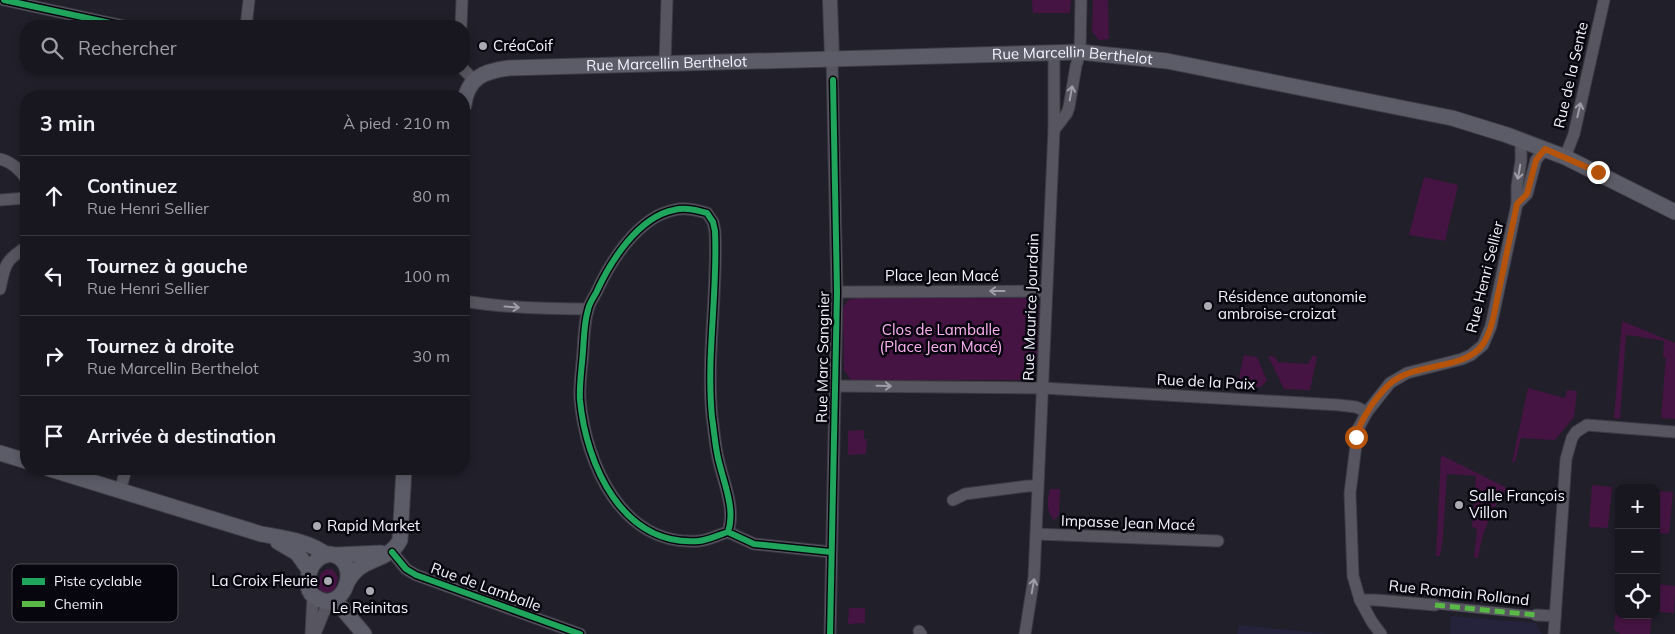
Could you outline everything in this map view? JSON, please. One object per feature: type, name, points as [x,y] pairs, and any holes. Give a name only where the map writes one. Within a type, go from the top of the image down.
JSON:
[{"type":"main road","name":"Rue Marcellin Berthelot","points":[[475,81],[483,74],[509,68],[832,58],[1080,52],[1166,61],[1452,118],[1521,140],[1565,157],[1675,212]]},
{"type":"main road","points":[[467,90],[475,81]]},
{"type":"main road","points":[[0,453],[20,459]]},
{"type":"main road","points":[[69,475],[261,534],[295,541],[320,550],[340,558],[347,566],[348,580]]},
{"type":"main road","points":[[332,601],[344,590],[348,580],[358,569],[391,552],[400,540],[404,475]]},
{"type":"main road","points":[[261,534],[297,553],[310,571]]},
{"type":"main road","points":[[364,634],[332,601],[320,600],[312,595],[309,588],[310,571],[319,558],[331,555],[391,552]]},
{"type":"street","points":[[4,0],[96,20]]},
{"type":"street","points":[[247,20],[249,0]]},
{"type":"street","points":[[461,20],[462,0]]},
{"type":"street","points":[[665,63],[667,0]]},
{"type":"street","name":"Rue Marc Sangnier","points":[[830,0],[837,292],[830,634]]},
{"type":"street","points":[[1054,130],[1067,113],[1069,106],[1080,52],[1081,0]]},
{"type":"street","name":"Rue de la Sente","points":[[1565,157],[1574,134],[1604,0]]},
{"type":"street","name":"Rue Maurice Jourdain","points":[[1025,634],[1034,577],[1054,130],[1054,54]]},
{"type":"street","points":[[469,75],[475,81]]},
{"type":"street","name":"Rue Henri Sellier","points":[[1381,634],[1360,600],[1353,576],[1350,493],[1358,428],[1382,392],[1399,377],[1462,359],[1477,351],[1483,345],[1494,313],[1517,204],[1521,140]]},
{"type":"street","name":"Rue Henri Sellier","points":[[1517,204],[1527,194],[1536,160],[1545,149]]},
{"type":"street","points":[[0,159],[5,160],[20,171]]},
{"type":"street","points":[[0,200],[20,198]]},
{"type":"street","points":[[728,532],[731,523],[731,513],[718,456],[712,416],[710,361],[715,231],[711,217],[707,213],[686,208],[675,209],[658,216],[648,223],[619,251],[602,278],[588,309],[584,332],[580,399],[588,445],[596,467],[619,507],[649,530],[664,536],[677,540],[699,541],[728,532],[754,544],[831,552]]},
{"type":"street","points":[[0,289],[7,264],[11,257],[20,251]]},
{"type":"street","name":"Place Jean Macé","points":[[837,292],[1046,291]]},
{"type":"street","points":[[470,302],[540,309],[588,309]]},
{"type":"street","points":[[835,386],[1043,388]]},
{"type":"street","name":"Rue de la Paix","points":[[1043,388],[1334,405],[1356,407],[1367,412]]},
{"type":"street","points":[[1554,634],[1566,459],[1568,447],[1576,432],[1587,425],[1596,425],[1675,432]]},
{"type":"street","points":[[120,491],[124,475]]},
{"type":"street","points":[[953,500],[965,494],[1037,486]]},
{"type":"street","name":"Impasse Jean Macé","points":[[1036,534],[1218,541]]},
{"type":"street","name":"Rue de Lamballe","points":[[391,552],[406,569],[416,575],[580,634]]},
{"type":"street","points":[[312,595],[313,634]]},
{"type":"street","name":"Rue Romain Rolland","points":[[1360,600],[1555,616]]},
{"type":"street","points":[[313,634],[332,601]]},
{"type":"shaded area","points":[[1451,616],[1536,623],[1542,634],[1450,634]]},
{"type":"shaded area","points":[[1239,625],[1329,634],[1237,634]]},
{"type":"green space","points":[[1032,0],[1071,0],[1070,13],[1033,13]]},
{"type":"green space","points":[[1093,0],[1108,0],[1109,39],[1099,40],[1092,32]]},
{"type":"green space","points":[[1424,177],[1458,185],[1445,241],[1409,235]]},
{"type":"green space","name":"Clos de Lamballe (Place Jean Macé)","points":[[856,298],[1031,298],[1039,305],[1037,358],[1034,374],[1025,380],[851,380],[844,370],[843,308],[848,300]]},
{"type":"green space","points":[[1622,321],[1675,343],[1675,419],[1661,418],[1666,357],[1663,357],[1664,341],[1626,335],[1620,419],[1614,418]]},
{"type":"green space","points":[[1244,355],[1257,357],[1267,380],[1261,387],[1237,386]]},
{"type":"green space","points":[[1313,355],[1317,357],[1310,390],[1284,389],[1268,356],[1275,357],[1278,362],[1308,364]]},
{"type":"green space","points":[[1528,388],[1565,398],[1567,390],[1577,391],[1574,417],[1555,440],[1521,438],[1515,462],[1512,462]]},
{"type":"green space","points":[[864,430],[864,439],[867,439],[866,454],[848,455],[848,431]]},
{"type":"green space","points":[[1441,455],[1507,488],[1488,522],[1478,558],[1474,558],[1477,529],[1472,527],[1476,476],[1447,474],[1443,537],[1440,556],[1436,556]]},
{"type":"green space","points":[[1592,485],[1612,487],[1608,528],[1589,527]]},
{"type":"green space","points":[[1050,489],[1060,489],[1059,515],[1054,520],[1048,505]]},
{"type":"green space","points":[[1660,491],[1673,492],[1669,534],[1660,533]]},
{"type":"green space","points":[[327,569],[332,569],[338,577],[335,590],[328,593],[321,591],[317,587],[321,573]]},
{"type":"green space","points":[[1660,584],[1675,586],[1674,613],[1660,612]]},
{"type":"green space","points":[[849,608],[865,608],[865,623],[848,624]]},
{"type":"green space","points":[[1615,619],[1652,619],[1650,634],[1620,634],[1614,629]]},
{"type":"marked path","points":[[1435,605],[1536,615]]},
{"type":"cycle path","points":[[4,0],[96,20]]},
{"type":"cycle path","points":[[830,634],[837,292],[833,80]]},
{"type":"cycle path","points":[[728,532],[731,514],[730,505],[716,448],[711,394],[710,370],[715,278],[715,231],[713,222],[707,213],[690,209],[678,209],[661,214],[637,231],[617,255],[591,301],[584,330],[580,400],[590,450],[600,474],[613,497],[629,516],[649,530],[672,539],[699,541],[728,532],[754,544],[831,552]]},
{"type":"cycle path","points":[[392,552],[406,569],[416,575],[580,634]]},
{"type":"place","name":"CréaCoif","points":[[483,46]]},
{"type":"place","name":"Résidence autonomie ambroise-croizat","points":[[1208,306]]},
{"type":"place","name":"Salle François Villon","points":[[1459,505]]},
{"type":"place","name":"Rapid Market","points":[[317,526]]},
{"type":"place","name":"La Croix Fleurie","points":[[328,581]]},
{"type":"place","name":"Le Reinitas","points":[[370,591]]},
{"type":"route","points":[[1356,437],[1358,428],[1367,412],[1390,383],[1407,374],[1462,359],[1471,355],[1483,345],[1491,326],[1517,204],[1527,194],[1538,156],[1545,149],[1598,172]]}]
